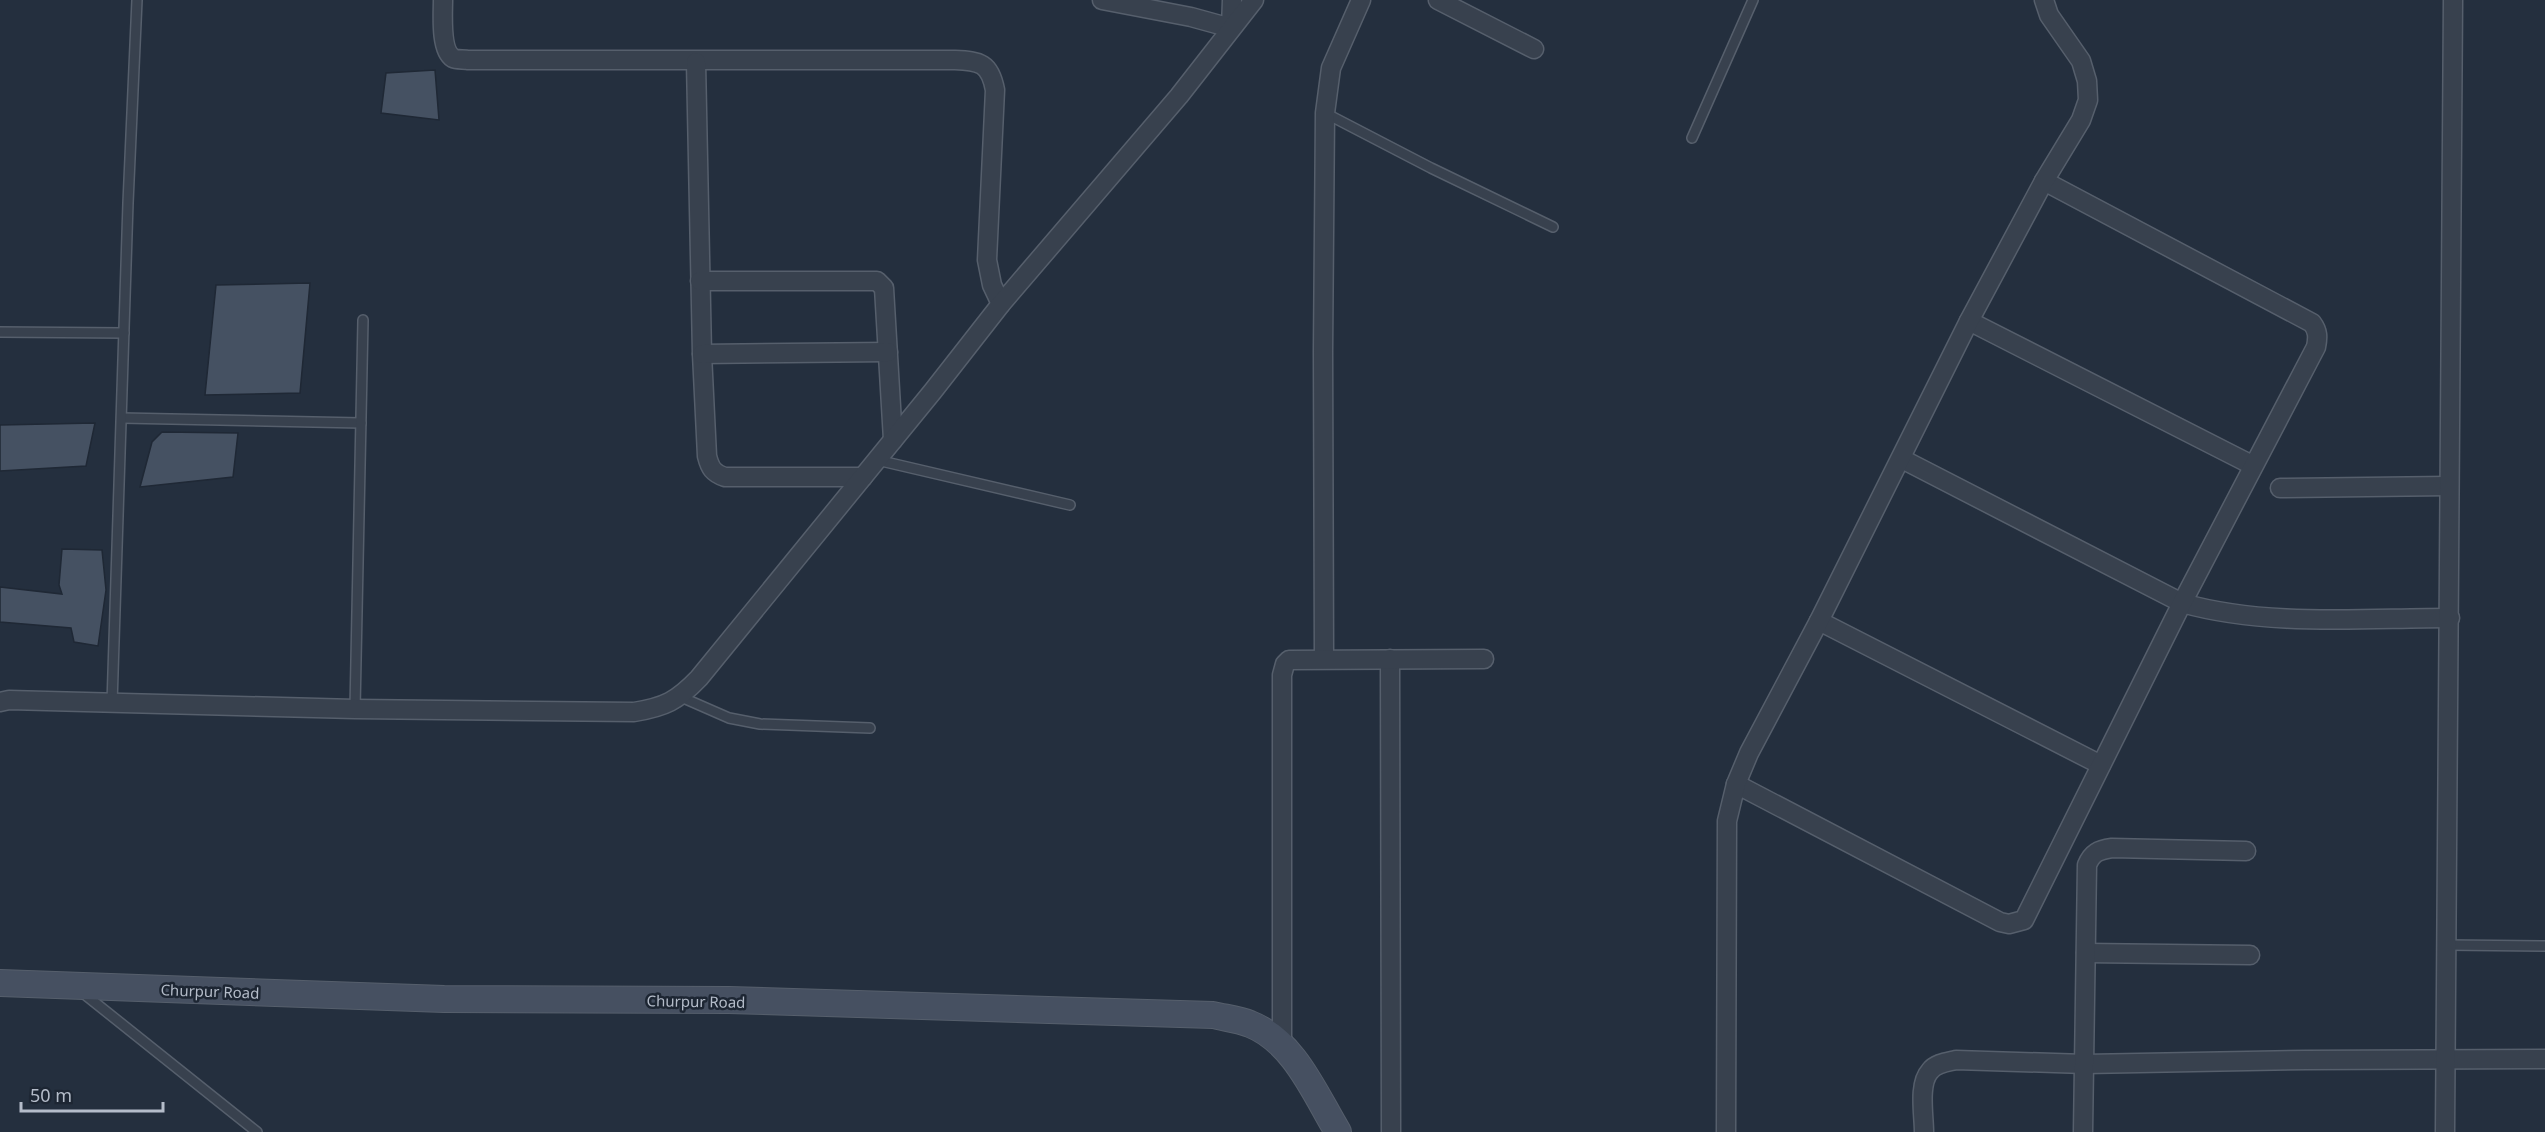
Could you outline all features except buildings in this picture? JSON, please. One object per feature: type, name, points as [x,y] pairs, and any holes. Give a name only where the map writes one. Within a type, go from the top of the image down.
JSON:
[{"type":"street","points":[[443,0],[444,38],[447,51],[453,58],[468,60],[696,62],[955,60],[974,61],[984,65],[993,76],[995,90],[987,260],[992,285],[1001,304]]},
{"type":"street","points":[[1102,0],[1191,17],[1232,28]]},
{"type":"street","points":[[1232,0],[1232,28]]},
{"type":"street","points":[[0,702],[9,700],[354,709],[634,712],[660,708],[681,697],[877,460],[1001,304],[1179,96],[1254,0]]},
{"type":"street","points":[[1324,658],[1325,112],[1331,68],[1361,0]]},
{"type":"street","points":[[1438,0],[1534,49]]},
{"type":"street","points":[[1726,1132],[1727,821],[1736,784],[1749,753],[1820,621],[1969,321],[2044,181],[2081,120],[2088,100],[2087,81],[2081,61],[2049,15],[2044,0]]},
{"type":"street","points":[[2445,1132],[2453,0]]},
{"type":"street","points":[[696,62],[702,354],[707,456],[710,467],[716,474],[725,477],[863,477]]},
{"type":"street","points":[[1736,784],[1950,897],[2009,924],[2024,920],[2252,465],[2316,347],[2316,329],[2312,323],[2044,181]]},
{"type":"street","points":[[700,281],[877,281],[884,288],[893,440]]},
{"type":"street","points":[[1969,321],[2252,465]]},
{"type":"street","points":[[702,354],[888,352]]},
{"type":"street","points":[[1902,459],[2182,603],[2216,613],[2258,618],[2450,618]]},
{"type":"street","points":[[2280,488],[2448,486]]},
{"type":"street","points":[[1820,621],[2101,765]]},
{"type":"street","points":[[1282,1045],[1282,675],[1285,664],[1289,660],[1324,658],[1484,659]]},
{"type":"street","points":[[1390,659],[1391,1132]]},
{"type":"street","points":[[2083,1132],[2087,865],[2091,856],[2099,850],[2246,851]]},
{"type":"street","points":[[2086,953],[2250,955]]},
{"type":"street","name":"Churpur Road","points":[[0,983],[444,999],[729,1000],[1213,1015],[1251,1024],[1282,1045],[1298,1066],[1338,1132]]},
{"type":"street","points":[[1924,1132],[1924,1083],[1930,1070],[1940,1064],[1956,1060],[2085,1064],[2545,1059]]},
{"type":"lane","points":[[112,704],[137,0]]},
{"type":"lane","points":[[1692,138],[1753,0]]},
{"type":"lane","points":[[1325,112],[1431,168],[1553,227]]},
{"type":"lane","points":[[354,709],[363,320]]},
{"type":"lane","points":[[0,332],[124,333]]},
{"type":"lane","points":[[122,418],[361,423]]},
{"type":"lane","points":[[877,460],[1070,505]]},
{"type":"lane","points":[[681,697],[729,718],[760,724],[870,728]]},
{"type":"lane","points":[[2448,945],[2545,945]]},
{"type":"lane","points":[[75,986],[257,1132]]}]
